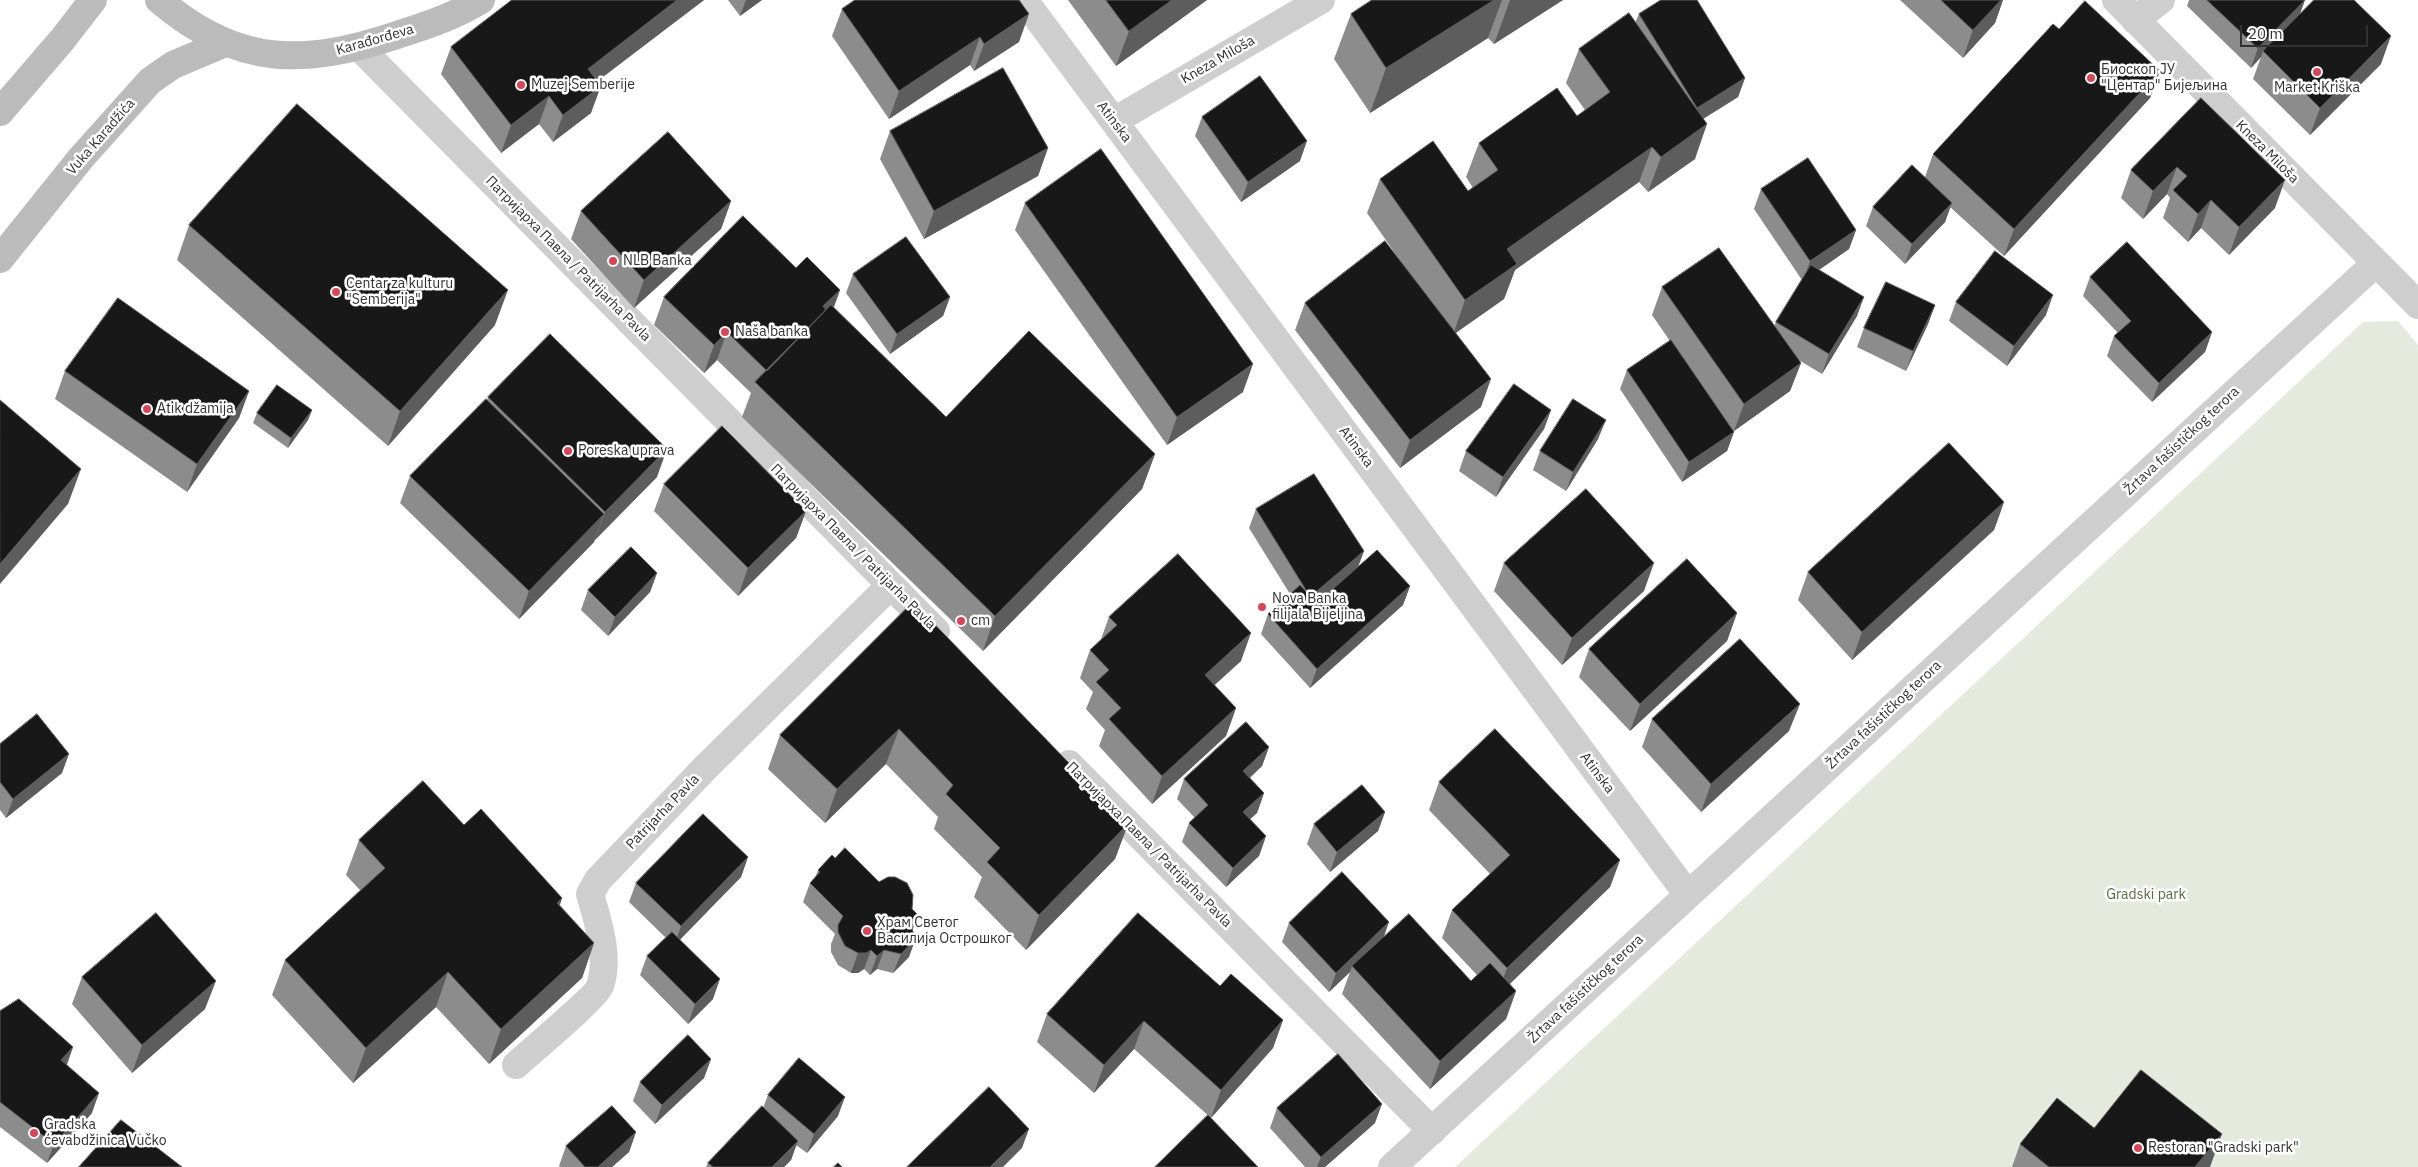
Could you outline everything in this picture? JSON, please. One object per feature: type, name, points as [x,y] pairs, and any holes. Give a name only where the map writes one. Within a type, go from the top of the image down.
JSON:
[{"type":"main road","points":[[0,112],[62,40],[93,0]]},
{"type":"main road","name":"Karađorđeva","points":[[159,0],[181,19],[225,43],[277,55],[304,56],[359,47],[456,15],[481,0]]},
{"type":"main road","name":"Vuka Karadžića","points":[[0,259],[81,158],[150,81],[173,65],[225,43]]},
{"type":"street","name":"Atinska","points":[[1024,0],[1688,895]]},
{"type":"street","name":"Kneza Miloša","points":[[1114,121],[1321,0]]},
{"type":"street","name":"Kneza Miloša","points":[[2116,0],[2418,305]]},
{"type":"street","points":[[2135,20],[2161,0]]},
{"type":"street","name":"Патријарха Павла / Patrijarha Pavla","points":[[359,47],[956,651]]},
{"type":"street","name":"Žrtava fašističkog terora","points":[[1392,1167],[2376,262]]},
{"type":"street","name":"Patrijarha Pavla","points":[[516,1065],[600,988],[604,966],[601,936],[590,894],[598,880],[706,767],[890,586]]},
{"type":"street","name":"Патријарха Павла / Patrijarha Pavla","points":[[1053,748],[1432,1131]]},
{"type":"green space","name":"Gradski park","points":[[2398,321],[2418,345],[2418,1167],[1455,1167],[2363,322]]},
{"type":"building","name":"Muzej Semberije","points":[[512,0],[677,0],[588,69],[601,86],[563,115],[549,96],[511,125],[451,47]]},
{"type":"building","points":[[855,0],[1019,0],[1029,14],[984,44],[980,37],[899,91],[842,9]]},
{"type":"building","points":[[1106,0],[1172,0],[1129,31]]},
{"type":"building","points":[[1372,0],[1494,0],[1386,68],[1351,14]]},
{"type":"building","points":[[1661,0],[1697,0],[1745,78],[1697,108],[1639,14]]},
{"type":"building","points":[[1941,0],[2001,0],[1973,30]]},
{"type":"building","points":[[2207,0],[2305,0],[2258,48]]},
{"type":"building","name":"Market Kriška","points":[[2314,0],[2354,0],[2391,36],[2320,108],[2263,51]]},
{"type":"building","points":[[2085,1],[2160,71],[2014,229],[1933,154],[2053,24],[2059,29]]},
{"type":"building","points":[[1629,13],[1707,124],[1661,157],[1652,147],[1507,249],[1517,264],[1465,300],[1380,179],[1433,141],[1468,191],[1498,170],[1479,143],[1557,88],[1577,116],[1610,92],[1579,49]]},
{"type":"building","points":[[1003,68],[1048,148],[934,211],[890,131]]},
{"type":"building","points":[[1260,76],[1307,141],[1248,182],[1202,117]]},
{"type":"building","points":[[2201,98],[2285,180],[2239,227],[2211,200],[2198,214],[2173,190],[2187,176],[2177,167],[2153,191],[2131,170]]},
{"type":"building","name":"Centar za kulturu \"Semberija\"","points":[[297,104],[508,290],[400,411],[189,225]]},
{"type":"building","points":[[668,132],[731,201],[644,280],[581,211]]},
{"type":"building","points":[[1101,149],[1253,364],[1177,417],[1025,203]]},
{"type":"building","points":[[1808,158],[1856,230],[1810,261],[1761,189]]},
{"type":"building","points":[[1912,165],[1952,203],[1912,244],[1873,207]]},
{"type":"building","points":[[743,216],[796,268],[807,257],[840,290],[823,306],[826,310],[767,371],[727,332],[714,345],[664,297]]},
{"type":"building","points":[[906,237],[950,297],[897,334],[853,274]]},
{"type":"building","points":[[1385,241],[1491,379],[1410,440],[1305,303]]},
{"type":"building","points":[[2127,242],[2212,332],[2159,383],[2114,336],[2131,321],[2090,277]]},
{"type":"building","points":[[1719,248],[1801,363],[1744,404],[1662,287]]},
{"type":"building","points":[[1995,251],[2053,295],[2014,346],[1956,302]]},
{"type":"building","points":[[1811,265],[1864,297],[1829,354],[1776,322]]},
{"type":"building","points":[[1886,282],[1935,305],[1913,351],[1864,328]]},
{"type":"building","name":"Atik džamija","points":[[118,298],[249,391],[197,464],[65,371]]},
{"type":"building","points":[[831,305],[946,417],[1029,331],[1155,454],[995,616],[755,382]]},
{"type":"building","name":"Poreska uprava","points":[[550,334],[667,449],[605,512],[488,397]]},
{"type":"building","points":[[1671,340],[1734,432],[1689,462],[1627,370]]},
{"type":"building","points":[[1514,384],[1551,410],[1503,477],[1466,451]]},
{"type":"building","points":[[277,385],[312,410],[291,438],[257,413]]},
{"type":"building","points":[[486,399],[604,514],[529,591],[410,476]]},
{"type":"building","points":[[1573,399],[1606,420],[1573,472],[1540,451]]},
{"type":"building","points":[[0,400],[81,469],[0,564]]},
{"type":"building","points":[[722,426],[806,511],[748,568],[664,484]]},
{"type":"building","points":[[1949,443],[2004,502],[1862,632],[1808,572]]},
{"type":"building","points":[[1314,474],[1364,551],[1310,597],[1316,604],[1377,550],[1410,586],[1317,669],[1268,614],[1300,585],[1309,595],[1256,509]]},
{"type":"building","points":[[1586,489],[1654,563],[1572,638],[1504,563]]},
{"type":"building","points":[[631,547],[657,573],[615,617],[588,590]]},
{"type":"building","points":[[1178,554],[1251,633],[1205,675],[1236,708],[1162,776],[1109,719],[1121,708],[1096,682],[1109,670],[1090,650],[1117,625],[1109,617]]},
{"type":"building","points":[[1687,559],[1737,613],[1640,704],[1589,649]]},
{"type":"building","points":[[913,602],[1128,824],[1039,915],[987,862],[1000,848],[946,794],[953,785],[899,729],[837,789],[780,735]]},
{"type":"building","points":[[1740,639],[1800,704],[1711,784],[1652,719]]},
{"type":"building","points":[[37,714],[69,754],[13,799],[0,782],[0,744]]},
{"type":"building","points":[[1246,722],[1269,747],[1243,771],[1264,793],[1243,812],[1266,836],[1233,868],[1189,823],[1208,805],[1184,779]]},
{"type":"building","points":[[1495,729],[1620,860],[1507,968],[1452,910],[1510,855],[1439,782]]},
{"type":"building","points":[[423,781],[464,825],[481,809],[562,898],[557,903],[594,943],[501,1029],[448,972],[366,1048],[285,960],[385,868],[359,840]]},
{"type":"building","points":[[1362,785],[1385,812],[1337,852],[1314,824]]},
{"type":"building","points":[[703,814],[748,857],[681,926],[636,883]]},
{"type":"building","points":[[845,848],[879,882],[888,877],[895,877],[907,883],[913,895],[912,909],[918,915],[909,923],[916,938],[901,954],[884,950],[877,956],[871,950],[866,953],[858,953],[845,946],[838,932],[838,925],[843,916],[810,883],[820,872],[818,870],[832,855],[835,858]]},
{"type":"building","points":[[1342,872],[1389,922],[1336,973],[1289,923]]},
{"type":"building","points":[[156,913],[216,981],[142,1045],[82,977]]},
{"type":"building","points":[[1138,913],[1220,986],[1231,974],[1283,1020],[1221,1090],[1144,1021],[1104,1065],[1047,1014]]},
{"type":"building","points":[[1409,914],[1471,981],[1490,963],[1516,991],[1440,1061],[1352,966]]},
{"type":"building","points":[[672,932],[720,979],[695,1004],[647,956]]},
{"type":"building","points":[[19,999],[73,1047],[61,1060],[99,1093],[54,1144],[0,1102],[0,1011]]},
{"type":"building","points":[[688,1035],[711,1059],[662,1105],[640,1082]]},
{"type":"building","points":[[1338,1054],[1382,1104],[1321,1157],[1277,1108]]},
{"type":"building","points":[[799,1058],[845,1097],[814,1134],[768,1095]]},
{"type":"building","points":[[2141,1070],[2222,1134],[2195,1167],[2049,1167],[2020,1144],[2057,1098],[2094,1128]]},
{"type":"building","points":[[989,1087],[1029,1129],[990,1167],[907,1167]]},
{"type":"building","points":[[612,1106],[636,1132],[598,1167],[585,1167],[566,1146]]},
{"type":"building","points":[[762,1106],[798,1141],[772,1167],[713,1167],[708,1163]]},
{"type":"building","points":[[1208,1115],[1258,1167],[1155,1167]]},
{"type":"building","points":[[121,1120],[182,1167],[79,1167]]},
{"type":"building","points":[[838,1163],[842,1167],[834,1167]]},
{"type":"place","name":"Market Kriška","points":[[2317,72]]},
{"type":"place","name":"Биоскоп ЈУ \"Центар\" Бијељина","points":[[2091,78]]},
{"type":"place","name":"Muzej Semberije","points":[[521,85]]},
{"type":"place","name":"NLB Banka","points":[[613,261]]},
{"type":"place","name":"Centar za kulturu \"Semberija\"","points":[[336,292]]},
{"type":"place","name":"Naša banka","points":[[725,332]]},
{"type":"place","name":"Atik džamija","points":[[147,409]]},
{"type":"place","name":"Poreska uprava","points":[[568,451]]},
{"type":"place","name":"Nova Banka filijala Bijeljina","points":[[1262,607]]},
{"type":"place","name":"cm","points":[[961,621]]},
{"type":"place","name":"Храм Светог Василија Острошког","points":[[867,931]]},
{"type":"place","name":"Gradska ćevabdžinica Vučko","points":[[34,1133]]},
{"type":"place","name":"Restoran \"Gradski park\"","points":[[2138,1148]]}]
